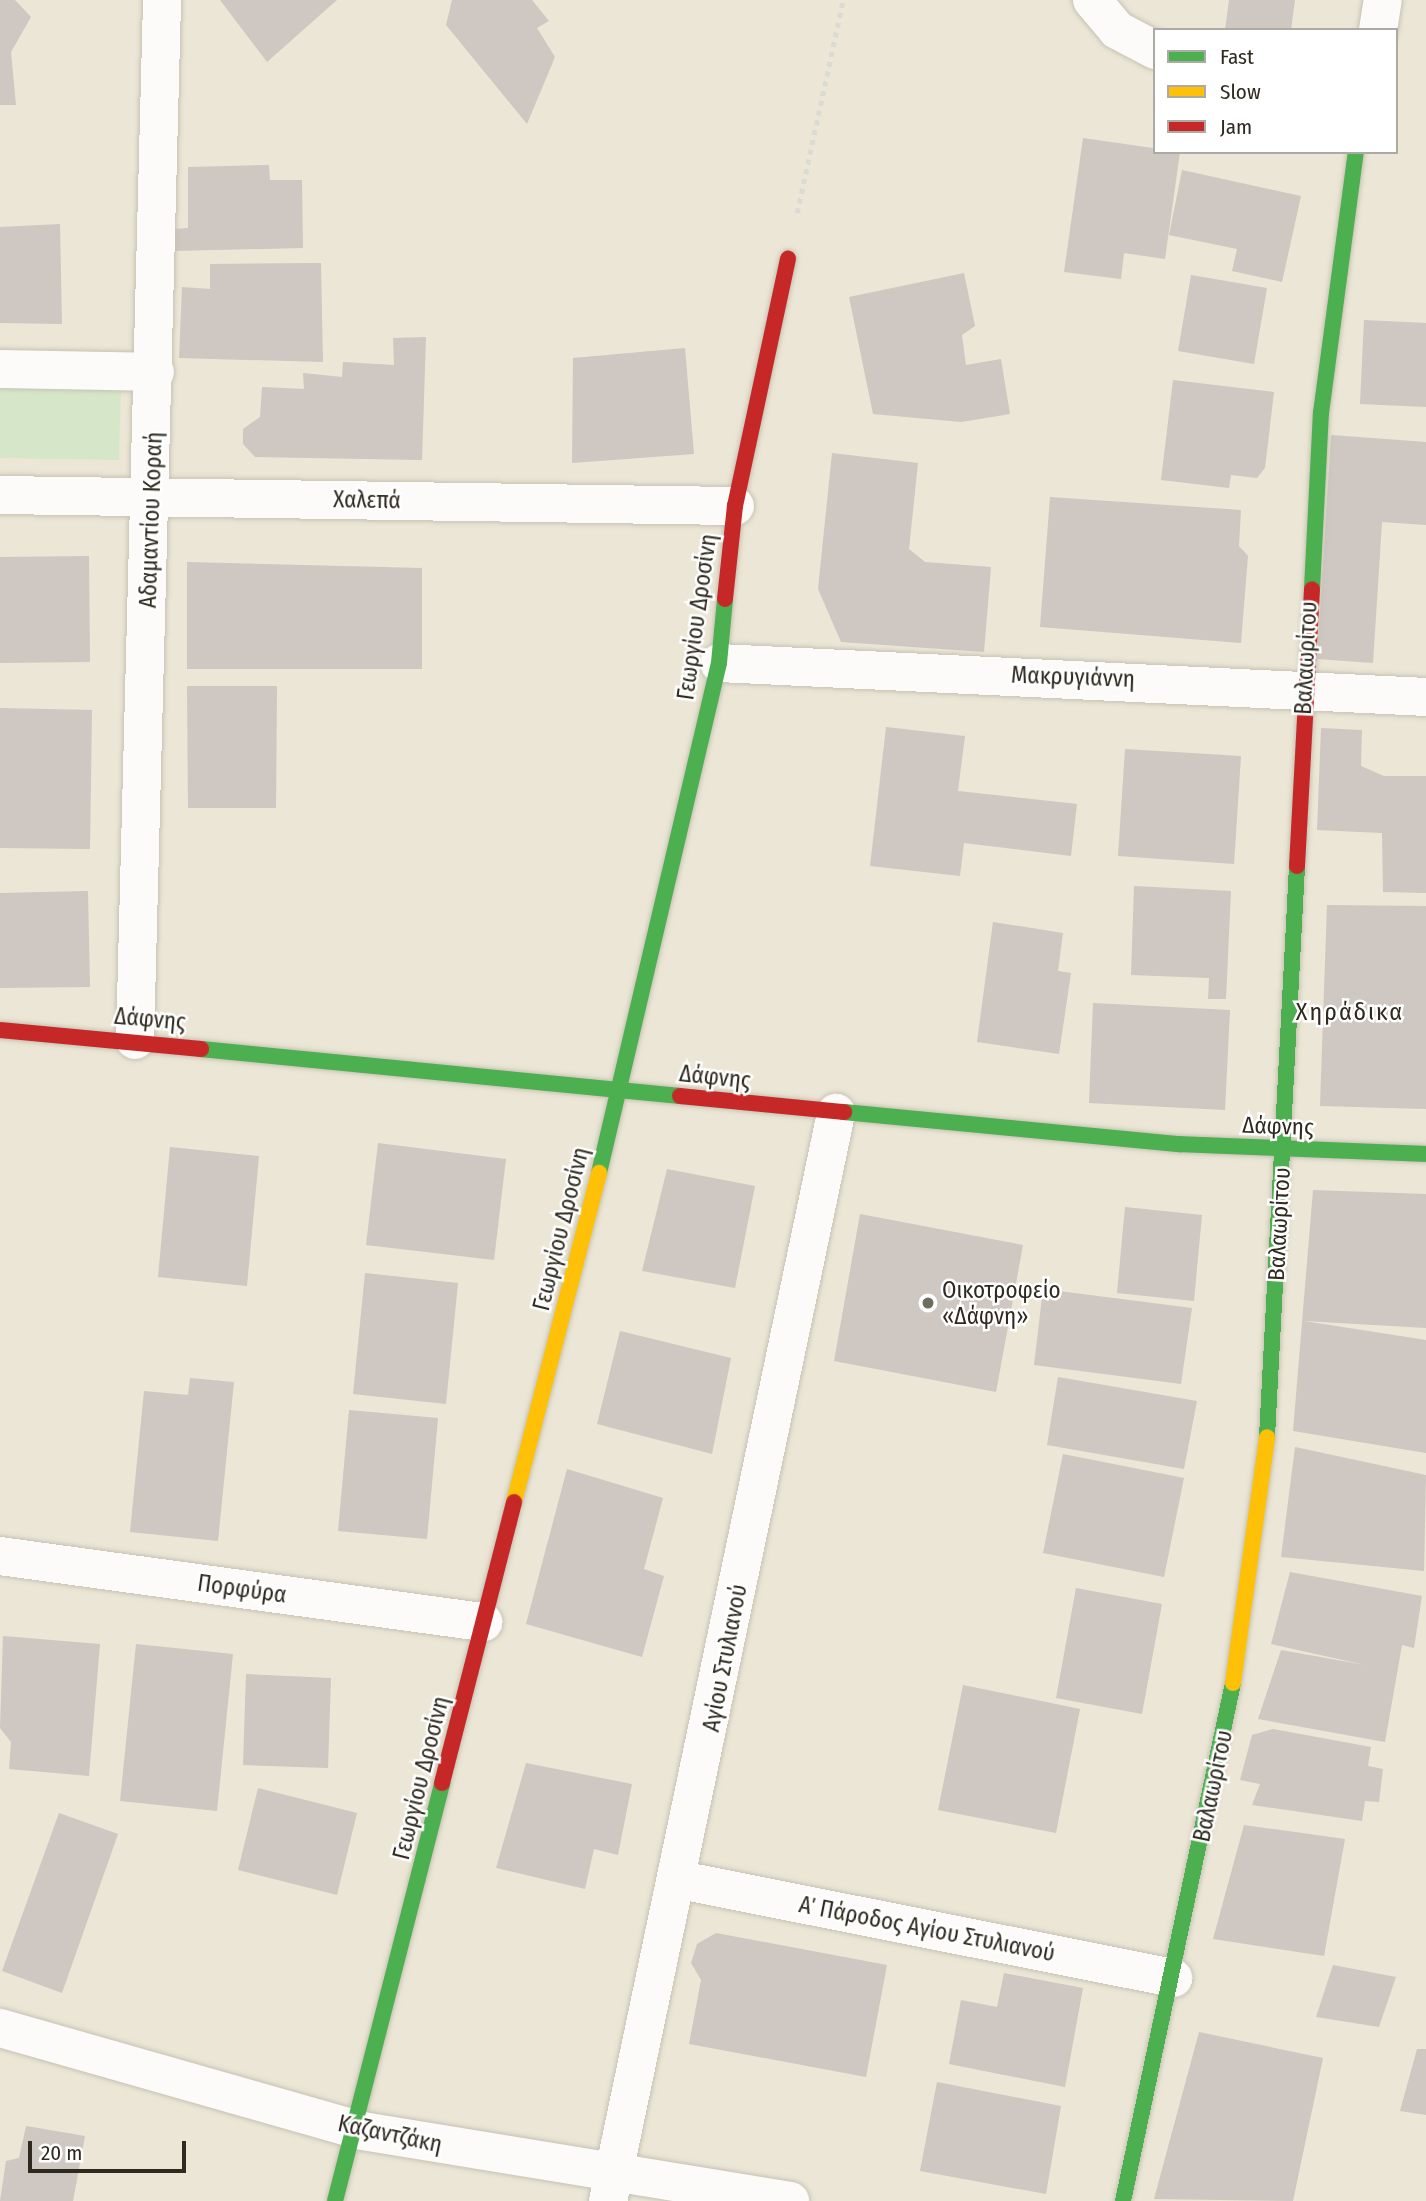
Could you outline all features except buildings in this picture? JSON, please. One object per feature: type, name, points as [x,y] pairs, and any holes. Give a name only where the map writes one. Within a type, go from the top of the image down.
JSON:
[{"type":"street","name":"Αδαμαντίου Κοραή","points":[[135,1040],[152,497],[162,0]]},
{"type":"street","points":[[1091,0],[1116,30],[1153,49]]},
{"type":"street","points":[[1378,28],[1383,0]]},
{"type":"street","name":"Βαλαωρίτου","points":[[1123,2201],[1227,1720],[1266,1461],[1304,687],[1321,413],[1352,154]]},
{"type":"street","name":"Γεωργίου Δροσίνη","points":[[335,2201],[357,2130],[620,1090],[719,663],[735,506],[788,259]]},
{"type":"street","points":[[0,369],[155,372]]},
{"type":"street","name":"Χαλεπά","points":[[0,495],[735,506]]},
{"type":"street","name":"Μακρυγιάννη","points":[[719,663],[1304,687],[1426,697]]},
{"type":"street","name":"Δάφνης","points":[[0,1030],[135,1040],[836,1113],[1283,1150],[1426,1154]]},
{"type":"street","name":"Αγίου Στυλιανού","points":[[611,2188],[680,1880],[836,1113]]},
{"type":"street","name":"Πορφύρα","points":[[0,1556],[484,1622]]},
{"type":"street","name":"Α΄ Πάροδος Αγίου Στυλιανού","points":[[680,1880],[1173,1978]]},
{"type":"street","name":"Καζαντζάκη","points":[[0,2028],[357,2130],[611,2188],[790,2201]]},
{"type":"path","points":[[788,259],[843,0]]},
{"type":"green space","points":[[0,382],[121,384],[119,460],[0,458]]},
{"type":"traffic: fast","points":[[1312,589],[1321,413],[1356,154]]},
{"type":"traffic: fast","points":[[599,1173],[719,663],[725,599]]},
{"type":"traffic: fast","points":[[1267,1437],[1297,866]]},
{"type":"traffic: fast","points":[[201,1049],[680,1096]]},
{"type":"traffic: fast","points":[[844,1112],[1179,1144],[1426,1154]]},
{"type":"traffic: fast","points":[[1123,2201],[1233,1683]]},
{"type":"traffic: fast","points":[[335,2201],[442,1783]]},
{"type":"traffic: slow","points":[[514,1502],[599,1173]]},
{"type":"traffic: slow","points":[[1233,1683],[1267,1437]]},
{"type":"traffic: jam","points":[[725,599],[735,506],[788,259]]},
{"type":"traffic: jam","points":[[1297,866],[1312,589]]},
{"type":"traffic: jam","points":[[0,1030],[201,1049]]},
{"type":"traffic: jam","points":[[680,1096],[844,1112]]},
{"type":"traffic: jam","points":[[442,1783],[514,1502]]},
{"type":"place","name":"Οικοτροφείο «Δάφνη»","points":[[928,1303]]},
{"type":"district","name":"Χηράδικα","points":[[1350,1013]]}]
